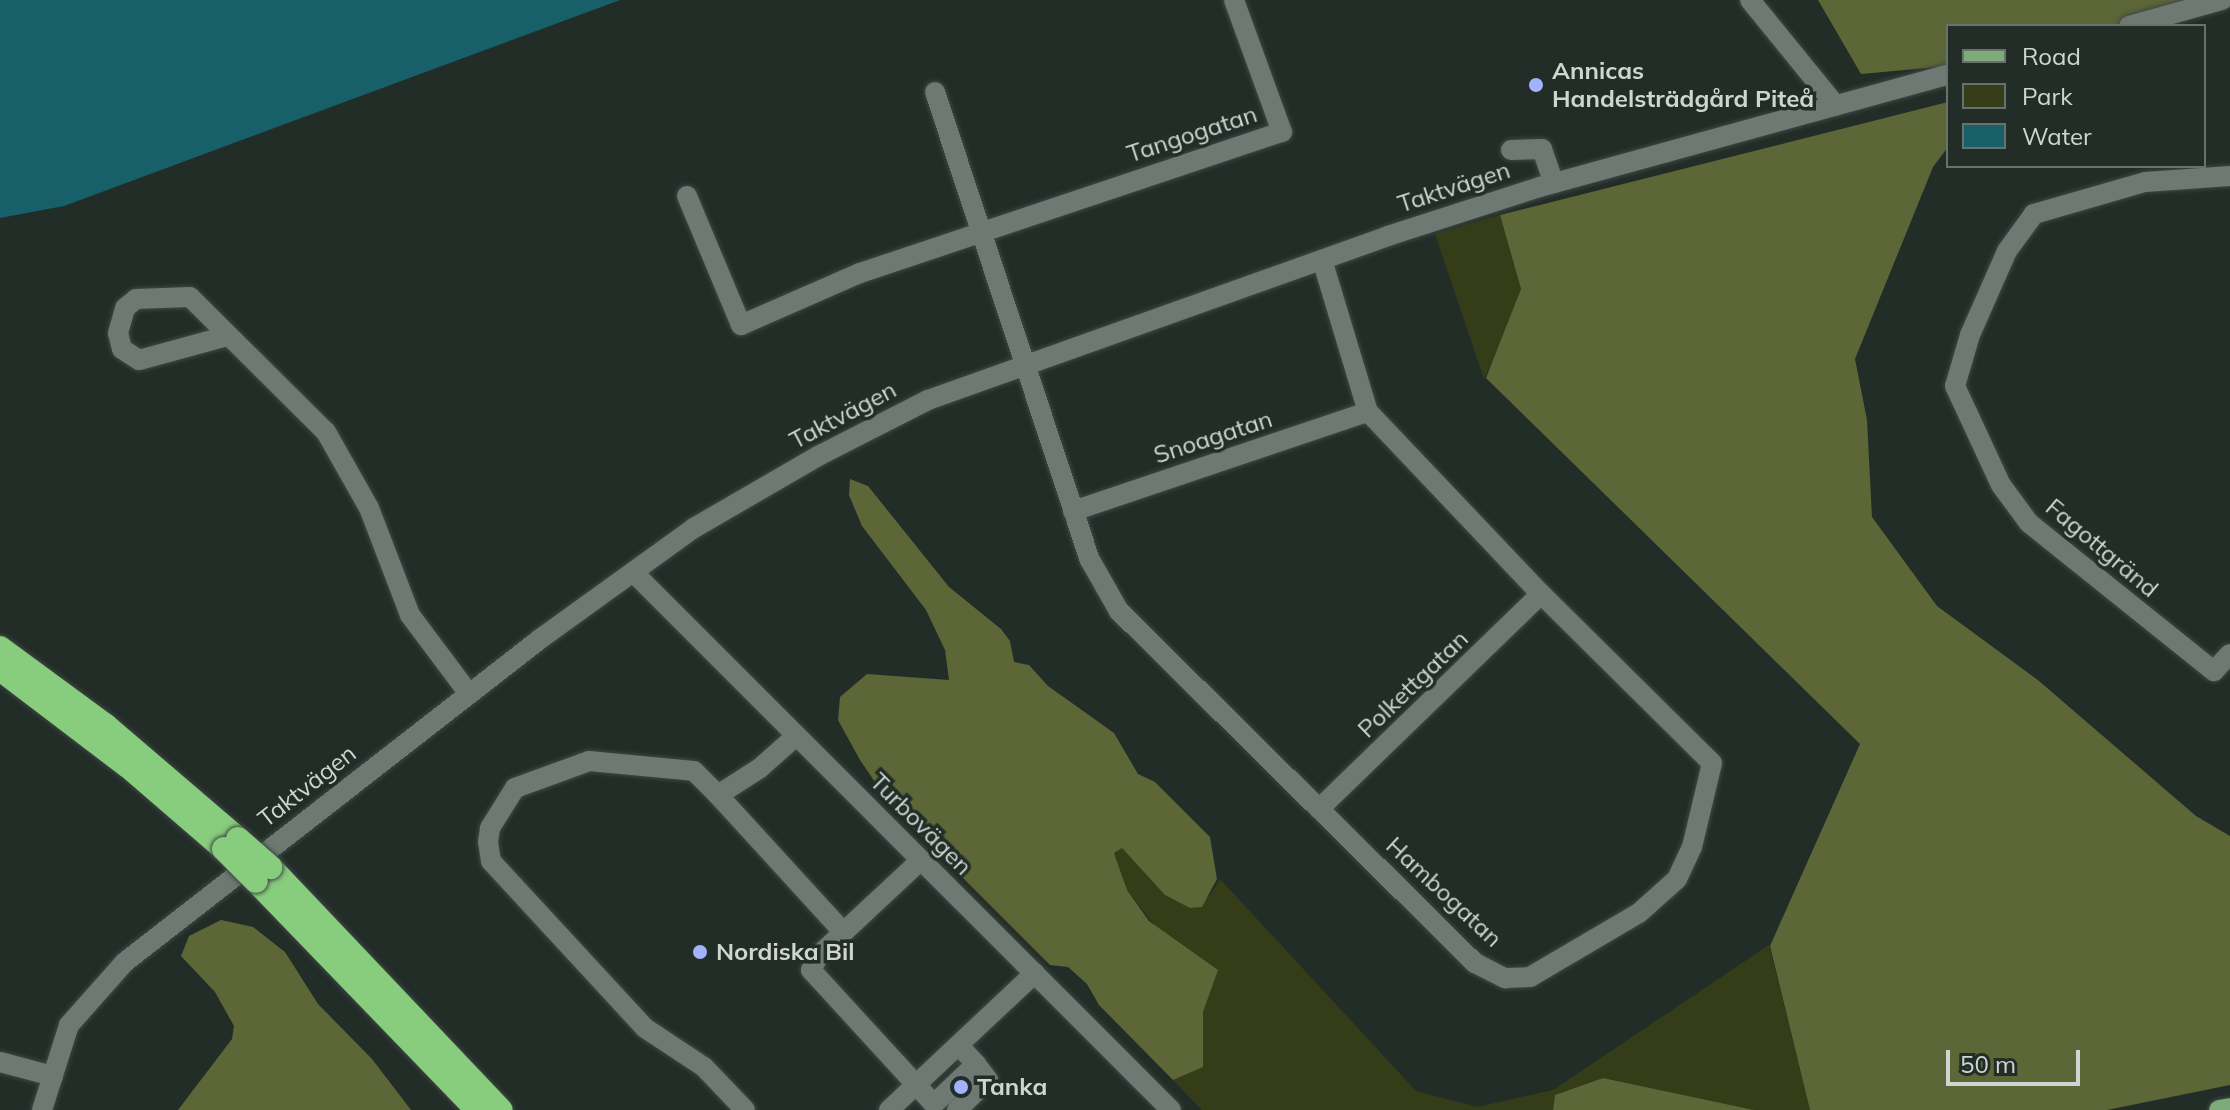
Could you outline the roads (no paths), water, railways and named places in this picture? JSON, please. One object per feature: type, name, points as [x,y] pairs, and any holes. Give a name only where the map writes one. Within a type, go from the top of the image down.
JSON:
[{"type":"highway","points":[[0,648],[105,725],[263,874],[501,1110]]},
{"type":"highway","points":[[0,669],[231,844]]},
{"type":"highway","points":[[263,874],[477,1110]]},
{"type":"main road","points":[[2219,1110],[2230,1108]]},
{"type":"street","name":"Tangogatan","points":[[687,196],[741,325],[860,273],[1282,132],[1234,0]]},
{"type":"street","points":[[1750,0],[1836,106]]},
{"type":"street","points":[[2136,24],[2222,0]]},
{"type":"street","name":"Taktvägen","points":[[42,1110],[69,1025],[125,962],[469,694],[694,528],[820,455],[928,400],[1322,260],[1554,183],[1946,76]]},
{"type":"street","points":[[935,92],[984,230],[1025,363]]},
{"type":"street","points":[[1511,150],[1542,149],[1554,183]]},
{"type":"street","name":"Fagottgränd","points":[[2230,176],[2145,182],[2034,214],[2007,251],[1970,335],[1955,386],[2001,485],[2029,523],[2214,671],[2230,654]]},
{"type":"street","name":"Hambogatan","points":[[1025,363],[1090,560],[1119,611],[1475,963],[1505,978],[1530,977],[1639,913],[1677,879],[1692,847],[1712,763],[1541,594],[1368,412],[1322,260]]},
{"type":"street","points":[[227,336],[139,360],[122,349],[118,333],[125,308],[136,299],[190,297],[326,432],[348,463],[410,615],[469,694]]},
{"type":"street","name":"Snoagatan","points":[[1073,511],[1368,412]]},
{"type":"street","name":"Turbovägen","points":[[635,574],[1171,1110]]},
{"type":"street","name":"Polkettgatan","points":[[1319,809],[1541,594]]},
{"type":"street","points":[[718,795],[760,768],[796,736]]},
{"type":"street","points":[[745,1110],[704,1067],[645,1028],[491,861],[488,842],[490,828],[515,788],[589,761],[694,771],[843,932]]},
{"type":"street","points":[[921,860],[843,932],[811,970],[936,1107],[976,1064]]},
{"type":"street","points":[[889,1110],[960,1047],[1035,973]]},
{"type":"street","points":[[957,1110],[988,1080],[960,1047]]},
{"type":"street","points":[[0,1062],[53,1076]]},
{"type":"water","points":[[0,0],[620,0],[64,206],[0,218]]},
{"type":"place","name":"Annicas Handelsträdgård Piteå","points":[[1536,85]]},
{"type":"place","name":"Nordiska Bil","points":[[700,952]]},
{"type":"place","name":"Tanka","points":[[961,1087]]}]
